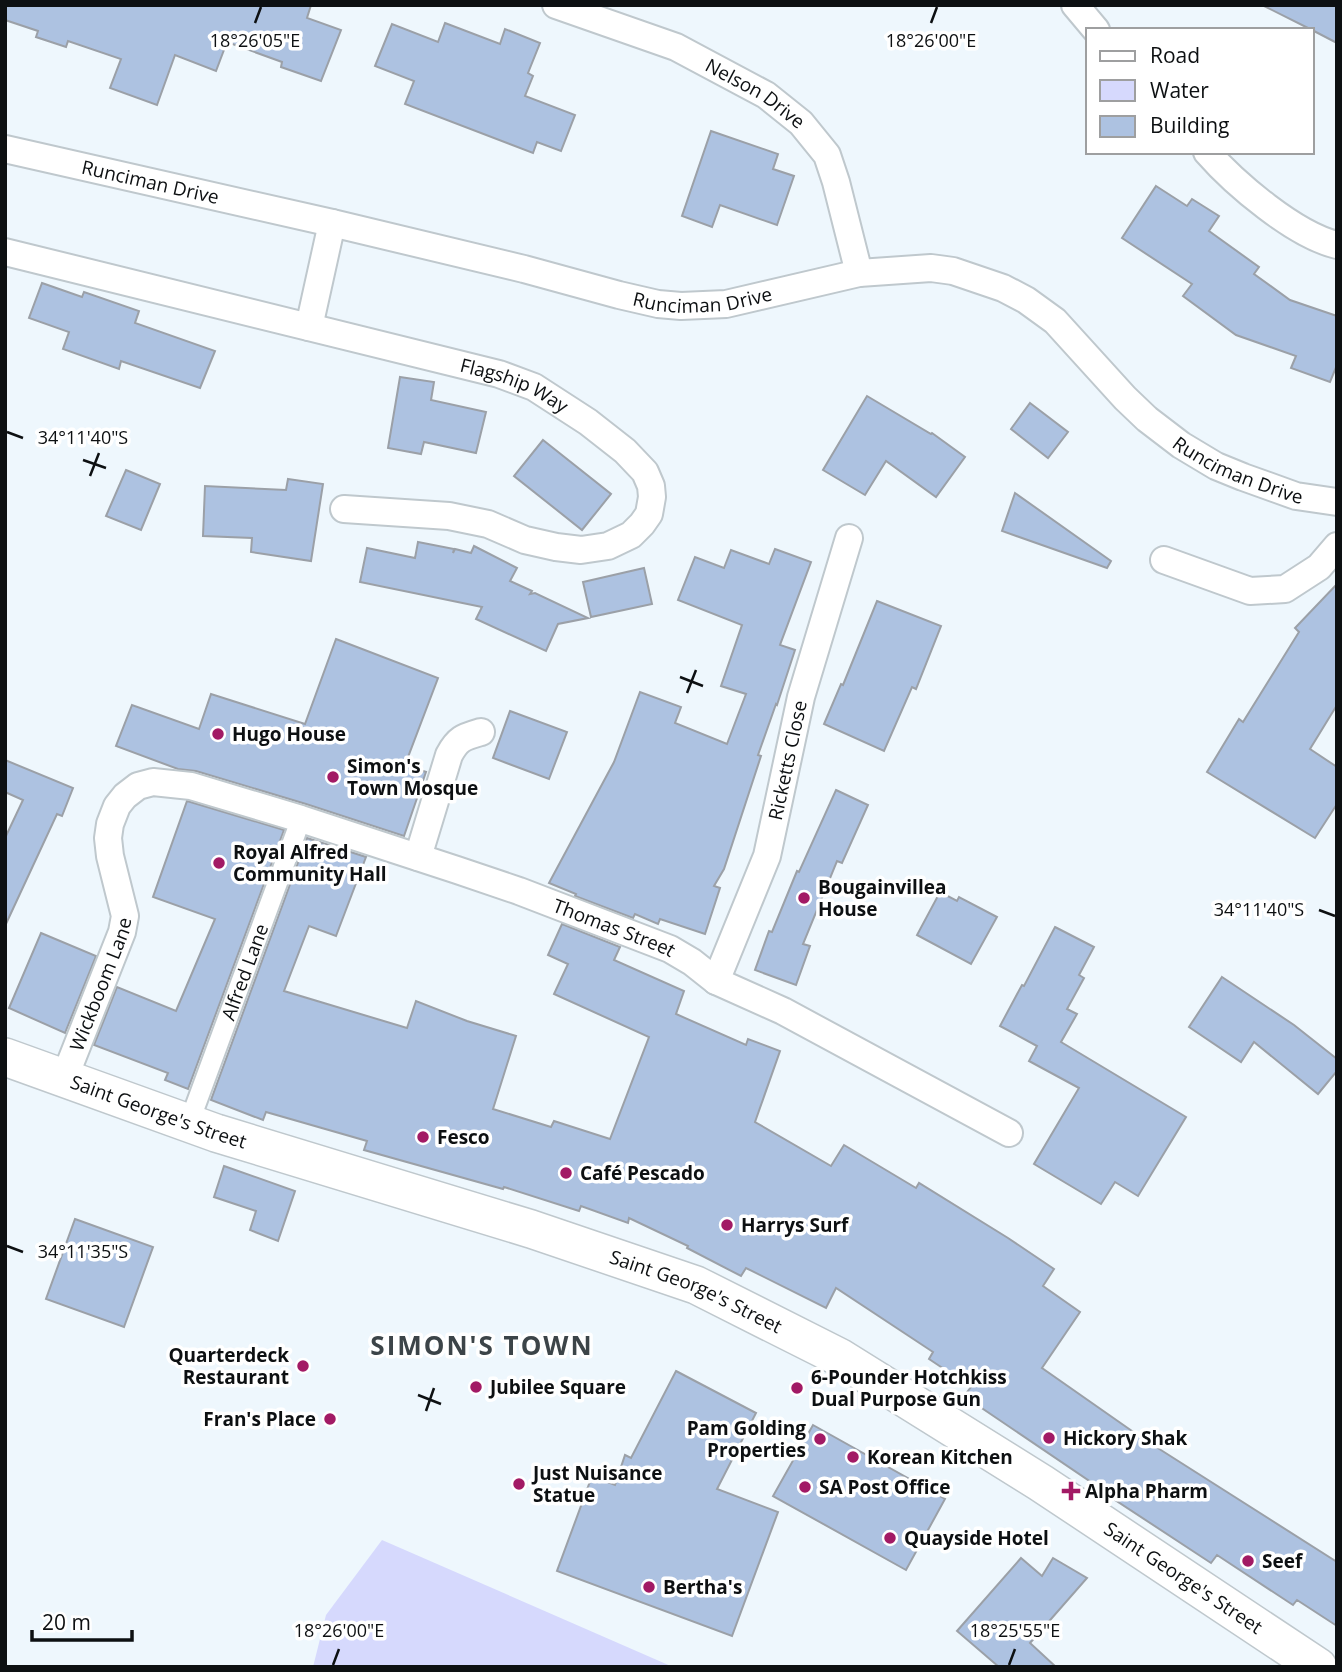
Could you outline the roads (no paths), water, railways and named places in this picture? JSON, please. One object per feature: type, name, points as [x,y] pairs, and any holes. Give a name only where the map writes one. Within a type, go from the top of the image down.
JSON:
[{"type":"main road","name":"Saint George's Street","points":[[5,1057],[189,1123],[400,1191],[531,1229],[696,1285],[839,1357],[896,1392],[1041,1483],[1318,1667]]},
{"type":"street","name":"Nelson Drive","points":[[556,5],[676,47],[766,95],[801,123],[827,155],[859,273]]},
{"type":"street","points":[[1075,5],[1094,28]]},
{"type":"street","name":"Runciman Drive","points":[[5,149],[332,223],[524,269],[619,295],[681,306],[726,304],[859,273],[930,268],[953,271],[1003,288],[1026,300],[1055,321],[1125,398],[1181,445],[1216,466],[1269,487],[1296,496],[1337,502]]},
{"type":"street","points":[[1209,154],[1258,200],[1305,232],[1337,245]]},
{"type":"street","points":[[309,327],[332,223]]},
{"type":"street","name":"Flagship Way","points":[[5,252],[499,374],[534,387],[588,422],[625,452],[645,472],[652,497],[649,514],[631,536],[608,546],[581,550],[526,540],[488,524],[449,516],[344,509]]},
{"type":"street","name":"Ricketts Close","points":[[716,981],[767,856],[801,697],[849,538]]},
{"type":"street","points":[[1164,560],[1250,591],[1285,589],[1319,567],[1337,546]]},
{"type":"street","points":[[418,858],[449,755],[454,745],[463,737],[481,732]]},
{"type":"street","name":"Wickboom Lane","points":[[64,1079],[122,932],[125,916],[108,838],[117,806],[138,786],[153,782],[191,786]]},
{"type":"street","name":"Thomas Street","points":[[191,786],[301,819],[519,891],[670,949],[716,981],[783,1011],[1009,1133]]},
{"type":"street","name":"Alfred Lane","points":[[189,1123],[301,819]]},
{"type":"water","points":[[382,1540],[673,1667],[313,1667],[326,1615]]},
{"type":"place","name":"Hugo House","points":[[218,734]]},
{"type":"place","name":"Simon's Town Mosque","points":[[333,777]]},
{"type":"place","name":"Royal Alfred Community Hall","points":[[219,863]]},
{"type":"place","name":"Bougainvillea House","points":[[804,898]]},
{"type":"place","name":"Fesco","points":[[423,1137]]},
{"type":"place","name":"Café Pescado","points":[[566,1173]]},
{"type":"place","name":"Harrys Surf","points":[[727,1225]]},
{"type":"place","name":"Quarterdeck Restaurant","points":[[303,1366]]},
{"type":"place","name":"Jubilee Square","points":[[476,1387]]},
{"type":"place","name":"6-Pounder Hotchkiss Dual Purpose Gun","points":[[797,1388]]},
{"type":"place","name":"Fran's Place","points":[[330,1419]]},
{"type":"place","name":"Hickory Shak","points":[[1049,1438]]},
{"type":"place","name":"Pam Golding Properties","points":[[820,1439]]},
{"type":"place","name":"Korean Kitchen","points":[[853,1457]]},
{"type":"place","name":"Just Nuisance Statue","points":[[519,1484]]},
{"type":"place","name":"SA Post Office","points":[[805,1487]]},
{"type":"place","name":"Alpha Pharm","points":[[1071,1491]]},
{"type":"place","name":"Quayside Hotel","points":[[890,1538]]},
{"type":"place","name":"Seef","points":[[1248,1561]]},
{"type":"place","name":"Bertha's","points":[[649,1587]]},
{"type":"district","name":"SIMON'S TOWN","points":[[482,1345]]}]
